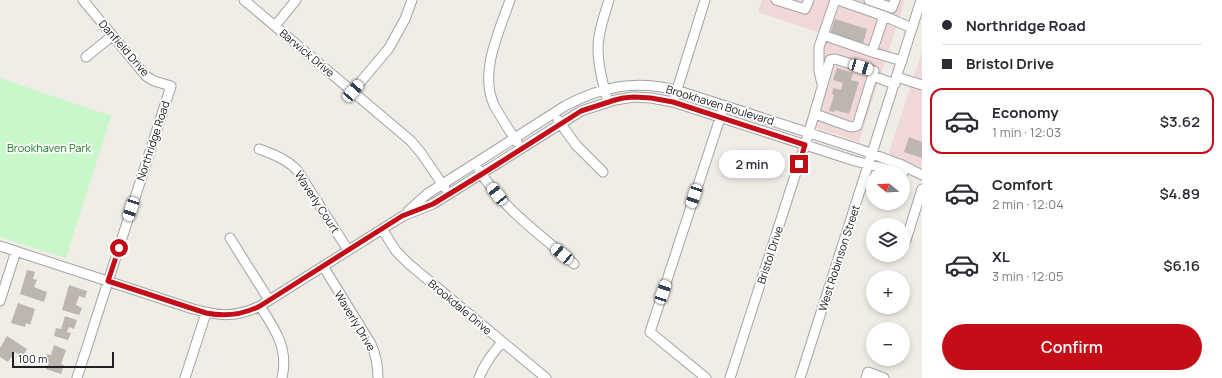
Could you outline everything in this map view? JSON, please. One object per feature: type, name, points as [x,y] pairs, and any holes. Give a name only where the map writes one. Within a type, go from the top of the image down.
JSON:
[{"type":"street","name":"Danfield Drive","points":[[83,0],[146,76],[154,81],[171,86]]},
{"type":"street","name":"Barwick Drive","points":[[244,0],[411,141],[449,194]]},
{"type":"street","points":[[275,26],[296,0]]},
{"type":"street","points":[[353,91],[389,48],[405,19],[412,0]]},
{"type":"street","points":[[510,0],[492,52],[489,79],[494,104],[521,149]]},
{"type":"street","points":[[608,102],[599,66],[598,48],[600,31],[609,0]]},
{"type":"street","points":[[673,102],[705,0]]},
{"type":"street","points":[[776,0],[805,9],[809,0]]},
{"type":"street","points":[[822,87],[819,71],[819,47],[836,0],[884,16],[912,28]]},
{"type":"street","points":[[869,0],[892,8],[895,0]]},
{"type":"street","name":"West Robinson Street","points":[[800,378],[921,0]]},
{"type":"street","points":[[872,52],[884,16]]},
{"type":"street","points":[[823,35],[902,61]]},
{"type":"street","points":[[86,57],[112,36]]},
{"type":"street","name":"Bristol Drive","points":[[730,378],[815,114],[830,60],[835,59],[874,71],[873,76]]},
{"type":"street","points":[[815,114],[851,127],[857,126],[873,76],[922,85]]},
{"type":"street","name":"Brookhaven Boulevard","points":[[0,246],[206,313],[214,315],[231,315],[249,311],[260,306],[382,229],[402,216],[427,194],[442,184],[577,100],[605,89],[629,85],[658,86],[676,90],[809,132],[872,154],[902,165],[922,176]]},
{"type":"street","name":"Northridge Road","points":[[77,378],[171,86]]},
{"type":"street","name":"Brookhaven Boulevard","points":[[402,216],[433,204],[581,111],[615,100],[634,97],[673,102],[805,145],[877,166]]},
{"type":"street","points":[[706,378],[650,332],[724,105]]},
{"type":"street","points":[[554,114],[560,125],[576,145],[603,172]]},
{"type":"street","points":[[779,136],[782,124]]},
{"type":"street","name":"Waverly Court","points":[[259,150],[283,159],[296,170],[348,250]]},
{"type":"street","points":[[475,164],[513,213],[574,264]]},
{"type":"street","name":"Brookhaven Boulevard","points":[[910,174],[922,176]]},
{"type":"street","points":[[910,227],[922,189]]},
{"type":"street","name":"Brookdale Drive","points":[[382,229],[396,250],[409,264],[546,378]]},
{"type":"street","points":[[230,238],[269,300]]},
{"type":"street","points":[[0,300],[16,251]]},
{"type":"street","name":"Waverly Drive","points":[[323,266],[371,344],[376,357],[378,378]]},
{"type":"street","points":[[260,306],[273,327],[281,345],[284,362],[282,378]]},
{"type":"street","points":[[185,378],[206,313]]},
{"type":"street","points":[[479,378],[483,367],[502,342]]},
{"type":"street","points":[[867,375],[884,378]]},
{"type":"shaded area","points":[[762,0],[905,0],[859,142],[805,124],[817,86],[816,68],[820,33],[758,12]]},
{"type":"shaded area","points":[[922,52],[922,167],[890,156],[889,152]]},
{"type":"green space","name":"Brookhaven Park","points":[[0,78],[111,116],[66,258],[0,237]]},
{"type":"building","points":[[835,19],[867,29],[863,44],[830,34]]},
{"type":"building","points":[[837,68],[853,73],[851,80],[859,82],[849,114],[835,110],[835,112],[829,111],[834,95],[832,94],[833,88],[841,90],[843,83],[833,80]]},
{"type":"building","points":[[909,137],[922,142],[922,158],[904,152]]},
{"type":"building","points":[[27,270],[35,272],[33,279],[37,280],[34,287],[47,292],[44,302],[20,294]]},
{"type":"building","points":[[69,285],[87,291],[85,298],[79,296],[76,305],[82,308],[79,315],[62,310]]},
{"type":"building","points":[[18,303],[35,309],[30,325],[26,323],[25,327],[11,323]]},
{"type":"building","points":[[65,316],[77,320],[74,329],[69,327],[67,332],[71,333],[68,340],[54,336],[56,328],[61,329]]},
{"type":"building","points":[[7,336],[27,349],[22,357],[15,352],[8,362],[0,357],[0,348]]},
{"type":"building","points":[[54,345],[66,350],[61,364],[64,365],[61,374],[46,369],[49,362],[45,360],[47,354],[51,355]]},
{"type":"route","points":[[119,248],[108,281],[206,313],[223,316],[240,314],[260,306],[402,216],[433,204],[581,111],[623,98],[651,98],[673,102],[805,145],[799,164]]}]
